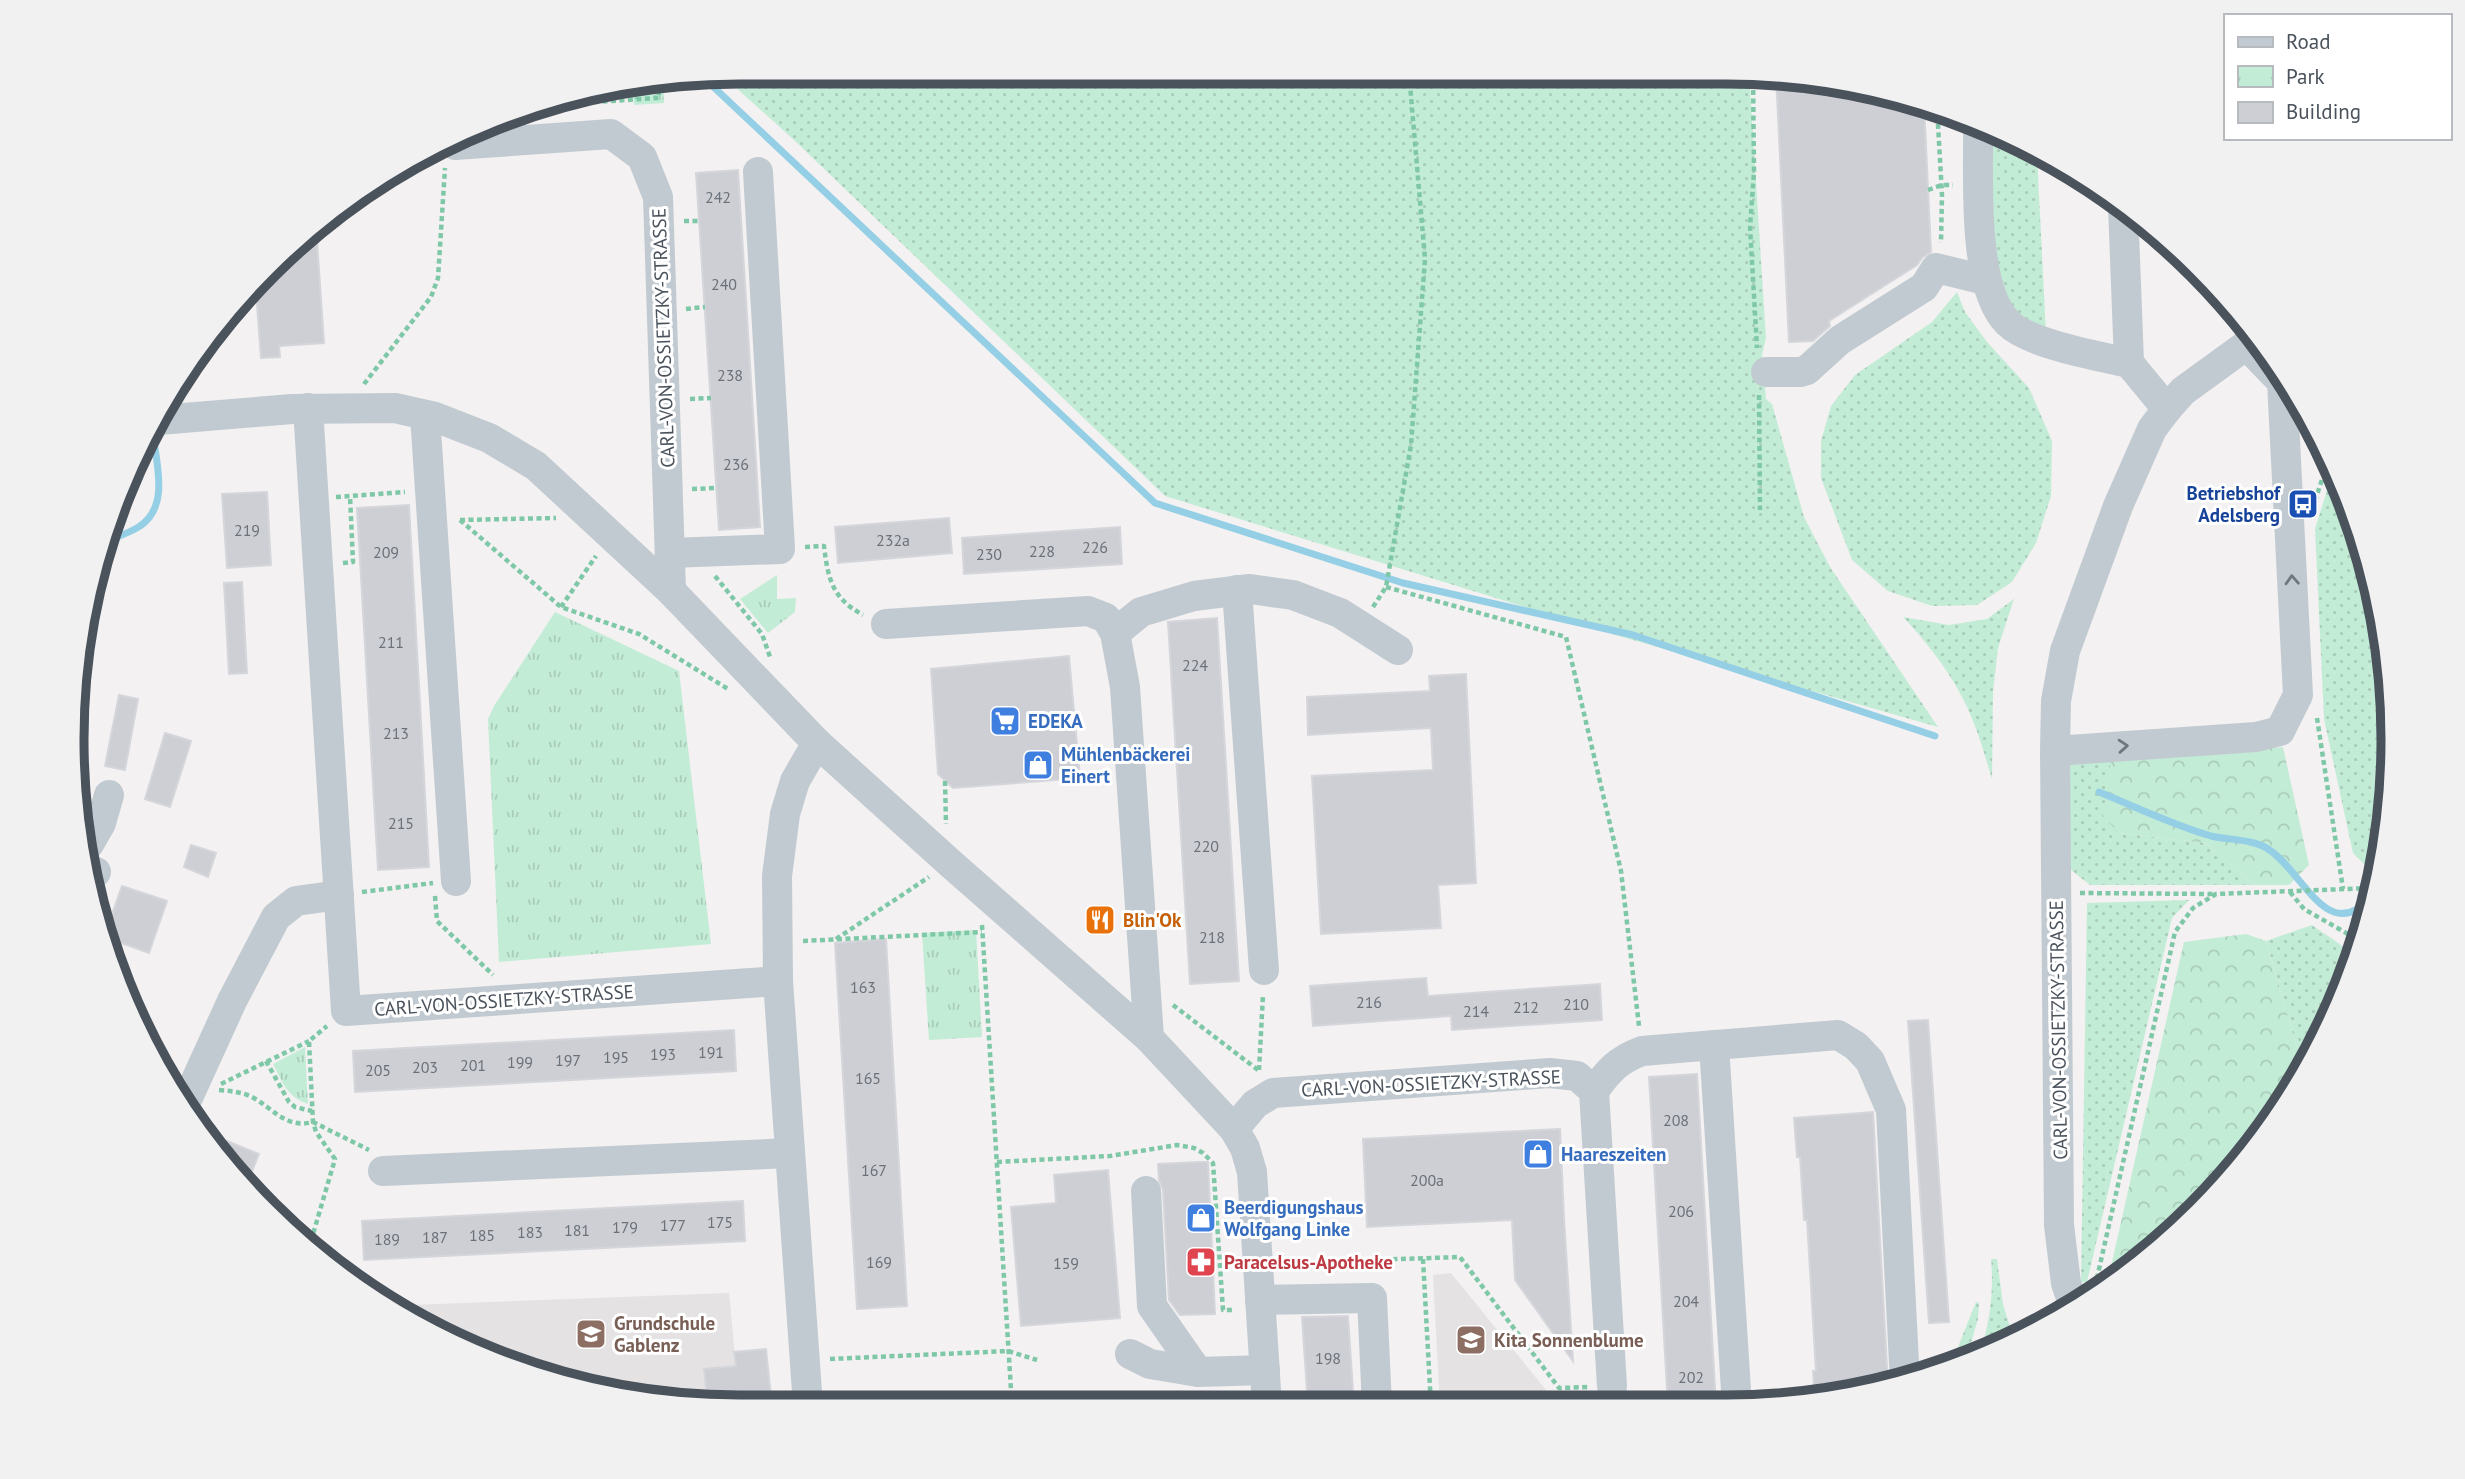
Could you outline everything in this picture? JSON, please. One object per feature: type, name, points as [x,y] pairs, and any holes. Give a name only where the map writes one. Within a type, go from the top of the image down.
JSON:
[{"type":"street","name":"CARL-VON-OSSIETZKY-STRASSE","points":[[450,153],[611,134],[642,157],[658,197],[682,553],[671,591]]},
{"type":"street","points":[[1978,135],[1985,280],[2007,323],[2044,341],[2129,363],[2167,409]]},
{"type":"street","points":[[682,553],[780,549],[758,172]]},
{"type":"street","points":[[2123,218],[2129,363]]},
{"type":"street","points":[[1761,372],[1807,370],[1840,340],[1924,287],[1936,268],[1985,280]]},
{"type":"street","name":"CARL-VON-OSSIETZKY-STRASSE","points":[[2071,1297],[2066,1283],[2059,1225],[2056,893],[2056,701],[2065,651],[2118,506],[2152,429],[2183,391],[2248,343]]},
{"type":"street","name":"CARL-VON-OSSIETZKY-STRASSE","points":[[2055,751],[2256,737],[2280,731],[2298,695],[2283,395]]},
{"type":"street","points":[[169,418],[308,408],[395,408],[425,415],[489,438],[536,466],[671,591],[817,743],[1149,1038],[1234,1129],[1245,1148],[1252,1172],[1266,1395]]},
{"type":"street","name":"CARL-VON-OSSIETZKY-STRASSE","points":[[308,408],[346,1011],[778,981]]},
{"type":"street","points":[[425,415],[445,882]]},
{"type":"street","points":[[1115,633],[1141,612],[1194,596],[1250,589],[1293,594],[1340,613],[1398,650]]},
{"type":"street","points":[[1237,590],[1264,970]]},
{"type":"street","points":[[887,624],[1088,611],[1106,618],[1115,633],[1125,687],[1149,1038]]},
{"type":"street","points":[[807,1395],[778,981],[777,876],[785,814],[795,780],[817,743]]},
{"type":"street","points":[[95,853],[108,795]]},
{"type":"street","points":[[189,1096],[232,1001],[276,917],[296,901],[339,895]]},
{"type":"street","points":[[1612,1386],[1594,1091],[1605,1075],[1622,1059],[1642,1051],[1838,1035],[1856,1046],[1871,1061],[1891,1110],[1904,1370]]},
{"type":"street","points":[[1714,1045],[1736,1395]]},
{"type":"street","name":"CARL-VON-OSSIETZKY-STRASSE","points":[[1265,1082],[1550,1073],[1577,1076],[1594,1091]]},
{"type":"street","points":[[1234,1129],[1255,1104],[1265,1082]]},
{"type":"street","points":[[383,1171],[790,1153]]},
{"type":"street","points":[[1146,1191],[1152,1306],[1198,1372]]},
{"type":"street","points":[[1261,1300],[1372,1298],[1376,1395]]},
{"type":"street","points":[[1130,1354],[1150,1364],[1198,1372],[1265,1370]]},
{"type":"path","points":[[1410,84],[1424,259],[1411,445],[1386,586],[1566,637],[1620,871],[1642,1051]]},
{"type":"path","points":[[1753,85],[1754,172],[1750,227],[1761,372],[1760,510]]},
{"type":"path","points":[[594,102],[659,98],[658,89]]},
{"type":"path","points":[[636,93],[637,99]]},
{"type":"path","points":[[1936,268],[1941,248],[1942,195],[1938,120]]},
{"type":"path","points":[[347,407],[431,296],[438,278],[450,153]]},
{"type":"path","points":[[679,400],[711,398]]},
{"type":"path","points":[[685,489],[716,488]]},
{"type":"path","points":[[318,565],[353,562],[350,496]]},
{"type":"path","points":[[460,520],[561,607],[639,634],[718,684],[736,692],[754,677],[771,656],[762,634],[682,553]]},
{"type":"path","points":[[561,607],[610,535]]},
{"type":"path","points":[[824,546],[830,582],[837,595],[853,610],[887,624]]},
{"type":"path","points":[[836,939],[950,863],[945,781]]},
{"type":"path","points":[[339,895],[445,882],[437,921],[519,999]]},
{"type":"path","points":[[2056,893],[2216,894],[2363,888]]},
{"type":"path","points":[[980,890],[1011,1395]]},
{"type":"path","points":[[2289,891],[2304,909],[2351,935]]},
{"type":"path","points":[[2096,1281],[2175,932],[2193,908],[2216,894]]},
{"type":"path","points":[[777,942],[982,932]]},
{"type":"path","points":[[1264,970],[1265,1082]]},
{"type":"path","points":[[1145,983],[1265,1082]]},
{"type":"path","points":[[346,1011],[309,1041],[211,1089],[240,1092],[291,1123],[301,1125],[313,1122],[381,1155],[383,1171]]},
{"type":"path","points":[[309,1041],[313,1122],[316,1132],[335,1159],[312,1237]]},
{"type":"path","points":[[266,1061],[289,1102],[295,1107],[312,1111]]},
{"type":"path","points":[[1258,1265],[1460,1257],[1559,1388],[1612,1386]]},
{"type":"path","points":[[1423,1259],[1430,1395]]},
{"type":"path","points":[[805,1360],[1008,1351],[1037,1360]]},
{"type":"shaded area","name":"Kita Sonnenblume","points":[[1451,1273],[1550,1395],[1439,1395],[1433,1275]]},
{"type":"shaded area","name":"Grundschule Gablenz","points":[[729,1293],[736,1366],[704,1369],[707,1394],[612,1382],[570,1373],[489,1345],[412,1305]]},
{"type":"green space","points":[[732,84],[1750,85],[1766,338],[1762,355],[1766,399],[1772,404],[1804,517],[1830,567],[1938,727],[1619,636],[1165,496],[794,140]]},
{"type":"green space","points":[[663,89],[664,103],[634,105],[633,93]]},
{"type":"green space","points":[[1993,142],[2037,164],[2046,334],[2019,320],[1992,265]]},
{"type":"green space","points":[[1957,292],[1965,312],[1987,342],[2029,388],[2052,441],[2051,496],[2036,543],[2012,582],[1977,605],[1932,606],[1888,591],[1852,560],[1821,478],[1821,441],[1831,406],[1855,375],[1932,322]]},
{"type":"green space","points":[[2329,484],[2359,570],[2379,688],[2380,782],[2368,868],[2353,853],[2324,719],[2315,529]]},
{"type":"green space","points":[[777,575],[777,599],[796,598],[795,612],[768,633],[740,599]]},
{"type":"green space","points":[[2014,599],[1998,648],[1993,692],[1992,779],[1976,728],[1960,693],[1934,653],[1903,617],[1949,625],[1987,619]]},
{"type":"green space","points":[[555,612],[679,671],[711,944],[499,962],[488,719]]},
{"type":"green space","points":[[2283,747],[2309,865],[2289,885],[2255,885],[2205,843],[2119,833],[2103,816],[2111,761]]},
{"type":"green space","points":[[2111,761],[2119,833],[2205,843],[2255,885],[2090,885],[2071,870],[2067,764]]},
{"type":"green space","points":[[2189,900],[2172,918],[2087,1282],[2081,1282],[2087,903]]},
{"type":"green space","points":[[2312,925],[2346,949],[2331,990],[2299,1055],[2266,941]]},
{"type":"green space","points":[[976,930],[982,1037],[929,1040],[922,933]]},
{"type":"green space","points":[[2246,934],[2266,941],[2299,1055],[2271,1104],[2218,1172],[2158,1232],[2110,1271],[2184,942]]},
{"type":"green space","points":[[305,1047],[308,1104],[290,1093],[273,1064]]},
{"type":"green space","points":[[1991,1259],[1997,1259],[2003,1304],[2011,1329],[1983,1342],[1987,1328],[1992,1282]]},
{"type":"green space","points":[[1976,1302],[1979,1303],[1978,1319],[1970,1347],[1956,1353]]},
{"type":"building","points":[[1777,86],[1853,97],[1925,115],[1931,252],[1917,265],[1829,321],[1830,326],[1813,341],[1789,342]]},
{"type":"building","points":[[738,170],[760,527],[719,530],[696,173]]},
{"type":"building","points":[[317,239],[324,343],[279,346],[280,357],[261,358],[256,297]]},
{"type":"building","points":[[267,492],[271,565],[227,568],[222,494]]},
{"type":"building","points":[[409,505],[429,867],[378,870],[357,508]]},
{"type":"building","points":[[949,518],[952,553],[838,563],[835,527]]},
{"type":"building","points":[[1120,527],[1122,564],[964,574],[962,538]]},
{"type":"building","points":[[242,582],[247,673],[229,674],[224,583]]},
{"type":"building","points":[[1217,618],[1239,981],[1190,984],[1168,622]]},
{"type":"building","name":"EDEKA","points":[[1069,656],[1080,778],[953,788],[938,774],[931,669]]},
{"type":"building","points":[[1466,674],[1476,883],[1438,885],[1441,928],[1321,934],[1312,776],[1433,770],[1431,728],[1308,735],[1307,697],[1430,691],[1429,676]]},
{"type":"building","points":[[119,695],[138,699],[125,770],[105,766]]},
{"type":"building","points":[[165,733],[191,741],[170,807],[145,799]]},
{"type":"building","points":[[191,845],[216,853],[208,877],[184,867]]},
{"type":"building","points":[[122,886],[167,901],[149,953],[116,941],[110,921]]},
{"type":"building","points":[[886,939],[907,1306],[857,1309],[835,943]]},
{"type":"building","points":[[1426,978],[1428,996],[1600,984],[1602,1020],[1452,1030],[1451,1016],[1313,1026],[1310,986]]},
{"type":"building","points":[[1928,1020],[1949,1322],[1929,1323],[1908,1021]]},
{"type":"building","points":[[734,1030],[736,1071],[355,1092],[353,1051]]},
{"type":"building","points":[[1697,1074],[1715,1395],[1667,1395],[1649,1077]]},
{"type":"building","points":[[1873,1112],[1887,1375],[1814,1388],[1813,1371],[1816,1371],[1807,1220],[1804,1220],[1800,1157],[1797,1157],[1794,1118]]},
{"type":"building","points":[[1560,1129],[1573,1361],[1515,1280],[1512,1220],[1367,1227],[1363,1139]]},
{"type":"building","points":[[227,1141],[259,1154],[250,1175],[247,1172],[225,1146]]},
{"type":"building","points":[[1208,1162],[1215,1314],[1180,1315],[1169,1300],[1163,1190],[1158,1164]]},
{"type":"building","points":[[1108,1170],[1120,1318],[1021,1326],[1011,1207],[1056,1203],[1054,1175]]},
{"type":"building","points":[[743,1201],[745,1241],[364,1260],[362,1221]]},
{"type":"building","points":[[1348,1316],[1353,1395],[1307,1395],[1302,1317]]},
{"type":"building","points":[[766,1349],[771,1395],[707,1394],[704,1369],[736,1366],[734,1352]]},
{"type":"waterway","points":[[711,85],[1155,503],[1403,583],[1633,635],[1935,736]]},
{"type":"waterway","points":[[116,537],[140,526],[155,507],[159,483],[155,445]]},
{"type":"waterway","points":[[2099,792],[2197,832],[2262,846],[2277,855],[2326,908],[2340,913],[2359,908]]},
{"type":"place","name":"Betriebshof Adelsberg","points":[[2303,504]]},
{"type":"place","name":"EDEKA","points":[[1005,721]]},
{"type":"place","name":"Mühlenbäckerei Einert","points":[[1038,765]]},
{"type":"place","name":"Blin'Ok","points":[[1100,920]]},
{"type":"place","name":"Haareszeiten","points":[[1538,1154]]},
{"type":"place","name":"Beerdigungshaus Wolfgang Linke","points":[[1201,1218]]},
{"type":"place","name":"Paracelsus-Apotheke","points":[[1201,1262]]},
{"type":"place","name":"Grundschule Gablenz","points":[[591,1334]]},
{"type":"place","name":"Kita Sonnenblume","points":[[1471,1340]]}]
